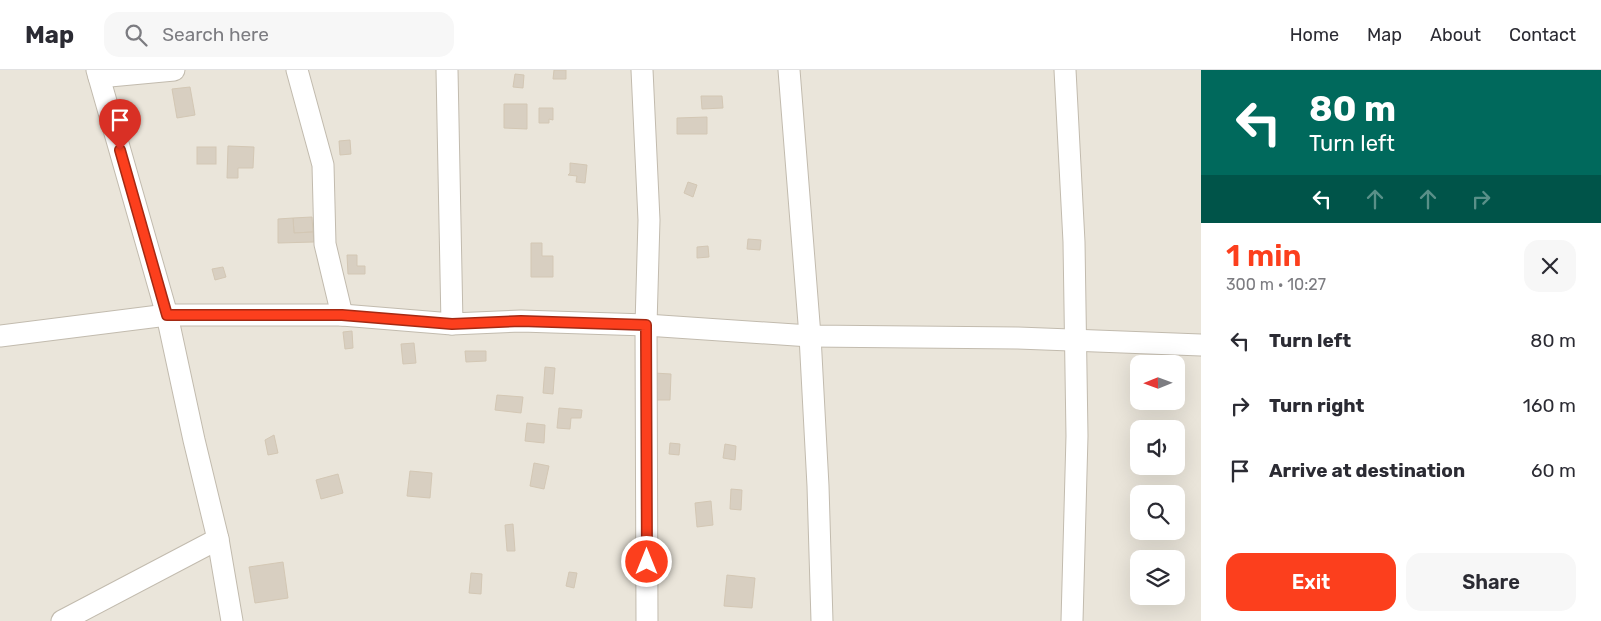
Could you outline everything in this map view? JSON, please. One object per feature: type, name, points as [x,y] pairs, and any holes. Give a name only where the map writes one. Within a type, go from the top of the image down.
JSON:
[{"type":"street","points":[[174,70],[98,74],[167,315],[218,539],[232,621]]},
{"type":"street","points":[[297,70],[322,165],[325,244],[342,315]]},
{"type":"street","points":[[447,70],[452,324]]},
{"type":"street","points":[[642,70],[649,220],[646,325],[647,621]]},
{"type":"street","points":[[789,70],[810,336],[818,486],[822,621]]},
{"type":"street","points":[[1065,70],[1074,242],[1077,436],[1072,621]]},
{"type":"street","points":[[2,331],[167,315],[342,315],[452,324],[521,321],[646,325],[810,336],[1018,338],[1201,345]]},
{"type":"street","points":[[62,621],[218,539]]},
{"type":"shaded area","points":[[0,70],[1201,70],[1201,621],[0,621]]},
{"type":"building","points":[[554,70],[566,70],[566,79],[553,79]]},
{"type":"building","points":[[515,74],[524,75],[523,88],[513,87]]},
{"type":"building","points":[[190,87],[195,115],[177,118],[172,89]]},
{"type":"building","points":[[701,96],[722,96],[723,108],[702,109]]},
{"type":"building","points":[[504,104],[527,104],[527,129],[504,128]]},
{"type":"building","points":[[539,108],[553,108],[553,120],[549,119],[549,123],[539,123]]},
{"type":"building","points":[[707,117],[707,134],[677,134],[677,118]]},
{"type":"building","points":[[350,140],[351,154],[340,155],[339,141]]},
{"type":"building","points":[[228,146],[254,147],[253,168],[238,168],[238,178],[227,178]]},
{"type":"building","points":[[197,147],[216,147],[216,164],[197,164]]},
{"type":"building","points":[[570,163],[587,165],[585,183],[576,182],[577,176],[568,175],[570,173]]},
{"type":"building","points":[[688,182],[697,185],[693,197],[684,193]]},
{"type":"building","points":[[312,217],[313,232],[294,233],[293,218]]},
{"type":"building","points":[[293,218],[294,233],[313,232],[314,242],[278,243],[278,219]]},
{"type":"building","points":[[748,239],[761,240],[760,250],[747,249]]},
{"type":"building","points":[[531,243],[542,243],[542,256],[553,256],[553,277],[531,277]]},
{"type":"building","points":[[708,246],[709,257],[697,258],[697,247]]},
{"type":"building","points":[[347,255],[357,255],[357,266],[365,266],[365,274],[348,274]]},
{"type":"building","points":[[223,267],[226,277],[215,280],[212,269]]},
{"type":"building","points":[[352,331],[353,348],[345,349],[343,332]]},
{"type":"building","points":[[414,343],[416,363],[403,364],[401,344]]},
{"type":"building","points":[[465,351],[486,351],[486,361],[466,362]]},
{"type":"building","points":[[545,367],[555,368],[553,394],[543,393]]},
{"type":"building","points":[[654,373],[671,374],[670,400],[652,400]]},
{"type":"building","points":[[497,395],[523,397],[521,413],[495,410]]},
{"type":"building","points":[[559,408],[582,410],[581,418],[571,418],[570,429],[557,428]]},
{"type":"building","points":[[527,423],[545,425],[544,443],[525,441]]},
{"type":"building","points":[[274,435],[278,453],[268,455],[265,440]]},
{"type":"building","points":[[670,443],[680,444],[679,455],[669,454]]},
{"type":"building","points":[[725,444],[736,446],[735,460],[723,458]]},
{"type":"building","points":[[534,463],[549,466],[544,489],[530,486]]},
{"type":"building","points":[[410,471],[432,473],[430,498],[407,496]]},
{"type":"building","points":[[338,474],[343,493],[321,499],[316,480]]},
{"type":"building","points":[[731,489],[742,490],[741,510],[730,509]]},
{"type":"building","points":[[711,501],[713,525],[697,527],[695,503]]},
{"type":"building","points":[[513,524],[515,551],[507,551],[505,525]]},
{"type":"building","points":[[283,562],[288,598],[255,603],[249,567]]},
{"type":"building","points":[[569,572],[577,573],[574,588],[566,586]]},
{"type":"building","points":[[471,573],[482,574],[481,594],[469,593]]},
{"type":"building","points":[[727,575],[755,578],[752,608],[724,606]]},
{"type":"route","points":[[120,150],[167,315],[342,315],[452,324],[521,321],[646,325],[647,562]]}]
